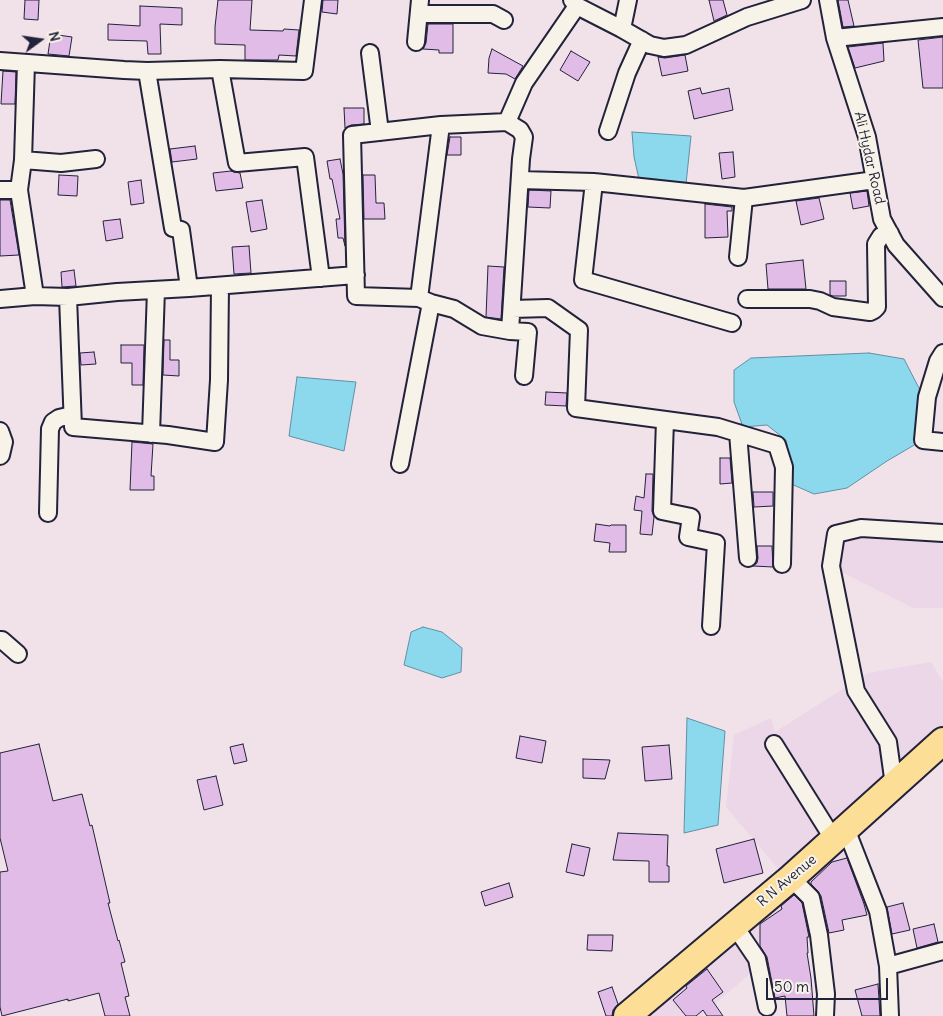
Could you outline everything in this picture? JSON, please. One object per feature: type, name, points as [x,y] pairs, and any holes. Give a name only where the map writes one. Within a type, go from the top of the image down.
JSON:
[{"type":"main road","name":"R N Avenue","points":[[628,1016],[791,878],[943,741]]},
{"type":"street","points":[[0,61],[147,71],[220,69],[304,71],[313,0]]},
{"type":"street","points":[[622,29],[628,0]]},
{"type":"street","points":[[507,122],[524,82],[574,3],[650,44],[664,48],[686,45],[747,17],[802,0]]},
{"type":"street","name":"Ali Hydar Road","points":[[828,0],[835,38],[867,137],[882,219],[896,245],[943,298]]},
{"type":"street","points":[[416,42],[420,7],[493,14],[504,20]]},
{"type":"street","points":[[835,38],[943,27]]},
{"type":"street","points":[[608,132],[627,73],[642,40]]},
{"type":"street","points":[[370,53],[380,132]]},
{"type":"street","points":[[26,63],[23,160],[19,190],[35,296]]},
{"type":"street","points":[[220,69],[237,163],[305,157],[321,278]]},
{"type":"street","points":[[147,71],[173,228],[181,230],[189,288]]},
{"type":"street","points":[[510,331],[524,137],[520,130],[507,122],[441,125],[352,135],[356,296],[425,301],[454,309],[482,326],[510,331],[528,332],[524,376]]},
{"type":"street","points":[[400,464],[425,301],[441,125]]},
{"type":"street","points":[[23,160],[61,163],[96,159]]},
{"type":"street","points":[[520,180],[594,182],[744,198],[875,180]]},
{"type":"street","points":[[594,182],[583,280],[732,323]]},
{"type":"street","points":[[0,190],[19,190]]},
{"type":"street","points":[[738,257],[744,198]]},
{"type":"street","points":[[747,300],[810,299],[820,300],[833,307],[870,312],[877,307],[876,244],[881,236],[890,233]]},
{"type":"street","points":[[0,298],[68,297],[356,274]]},
{"type":"street","points":[[68,297],[73,426],[216,442],[220,286]]},
{"type":"street","points":[[150,434],[156,290]]},
{"type":"street","points":[[512,309],[548,308],[579,330],[576,408],[718,427],[777,445],[784,467],[782,564]]},
{"type":"street","points":[[943,354],[938,361],[926,397],[923,440],[943,442]]},
{"type":"street","points":[[48,513],[50,429],[53,422],[59,418],[72,415]]},
{"type":"street","points":[[665,420],[662,511],[691,516],[688,537],[716,543],[711,626]]},
{"type":"street","points":[[0,431],[4,442],[0,456]]},
{"type":"street","points":[[738,433],[748,558]]},
{"type":"street","points":[[894,785],[888,742],[856,691],[831,566],[836,534],[862,528],[943,533]]},
{"type":"street","points":[[0,640],[18,654]]},
{"type":"street","points":[[774,744],[840,835],[878,912],[888,966],[890,1016]]},
{"type":"street","points":[[791,878],[810,898],[813,907],[819,935],[826,994],[824,1016]]},
{"type":"street","points":[[734,925],[756,959],[766,1007]]},
{"type":"street","points":[[888,966],[943,951]]},
{"type":"shaded area","points":[[861,534],[943,537],[943,608],[913,608],[835,569],[841,539]]},
{"type":"shaded area","points":[[931,662],[943,682],[943,734],[786,878],[726,807],[734,735],[771,718],[775,732],[868,673]]},
{"type":"shaded area","points":[[855,833],[870,893],[810,922],[701,1016],[646,1016]]},
{"type":"water","points":[[632,132],[691,136],[686,184],[639,179],[634,157]]},
{"type":"water","points":[[869,353],[904,359],[921,392],[916,444],[847,488],[814,494],[789,483],[789,455],[786,440],[767,425],[743,427],[734,402],[734,370],[751,358]]},
{"type":"water","points":[[297,377],[356,382],[344,451],[289,436]]},
{"type":"water","points":[[423,627],[442,632],[462,648],[461,672],[442,678],[404,665],[411,632]]},
{"type":"water","points":[[687,718],[725,731],[718,825],[684,833]]},
{"type":"building","points":[[25,0],[39,0],[38,20],[24,19]]},
{"type":"building","points":[[218,0],[252,0],[250,30],[299,30],[296,56],[279,55],[278,60],[245,60],[245,45],[215,44]]},
{"type":"building","points":[[323,0],[338,0],[337,14],[322,12]]},
{"type":"building","points":[[709,0],[723,0],[727,15],[714,21]]},
{"type":"building","points":[[838,0],[848,0],[854,26],[843,27]]},
{"type":"building","points":[[140,6],[182,8],[182,25],[160,24],[161,54],[148,54],[147,41],[108,40],[108,24],[140,26]]},
{"type":"building","points":[[428,24],[453,24],[453,53],[439,53],[439,50],[423,49],[426,43]]},
{"type":"building","points":[[51,34],[72,37],[69,56],[48,54]]},
{"type":"building","points":[[943,37],[943,88],[923,88],[918,40]]},
{"type":"building","points":[[883,43],[884,61],[855,68],[848,47]]},
{"type":"building","points":[[492,49],[523,66],[515,79],[506,74],[488,73]]},
{"type":"building","points":[[571,51],[590,62],[578,81],[560,70]]},
{"type":"building","points":[[685,55],[688,71],[662,76],[658,57],[665,58]]},
{"type":"building","points":[[3,71],[16,72],[15,104],[1,104]]},
{"type":"building","points":[[700,88],[702,94],[729,88],[733,110],[694,119],[688,91]]},
{"type":"building","points":[[344,108],[364,108],[364,124],[351,125],[345,128]]},
{"type":"building","points":[[450,137],[461,137],[461,155],[447,155]]},
{"type":"building","points":[[195,146],[197,159],[172,162],[170,149]]},
{"type":"building","points":[[733,152],[735,177],[722,179],[719,153]]},
{"type":"building","points":[[340,159],[343,174],[345,246],[343,238],[338,238],[336,219],[340,219],[327,161]]},
{"type":"building","points":[[231,171],[240,173],[243,188],[216,191],[213,173]]},
{"type":"building","points":[[59,175],[78,176],[77,196],[58,195]]},
{"type":"building","points":[[363,175],[375,175],[376,203],[384,203],[385,219],[364,219]]},
{"type":"building","points":[[141,180],[144,203],[131,205],[128,182]]},
{"type":"building","points":[[529,190],[551,191],[550,208],[528,207]]},
{"type":"building","points":[[867,191],[869,206],[853,209],[850,193]]},
{"type":"building","points":[[819,198],[824,219],[801,225],[796,201]]},
{"type":"building","points":[[0,200],[10,200],[19,255],[0,256]]},
{"type":"building","points":[[262,200],[267,229],[251,232],[246,202]]},
{"type":"building","points":[[705,204],[732,207],[732,211],[727,211],[728,237],[705,238]]},
{"type":"building","points":[[120,219],[123,238],[106,241],[103,221]]},
{"type":"building","points":[[249,246],[251,273],[234,274],[232,247]]},
{"type":"building","points":[[803,260],[806,289],[768,289],[766,264]]},
{"type":"building","points":[[488,266],[504,267],[501,319],[486,317]]},
{"type":"building","points":[[74,270],[76,286],[62,287],[61,272]]},
{"type":"building","points":[[830,281],[846,281],[846,296],[830,295]]},
{"type":"building","points":[[164,340],[170,340],[170,360],[179,360],[179,376],[163,375]]},
{"type":"building","points":[[121,345],[144,345],[143,385],[132,385],[132,363],[121,363]]},
{"type":"building","points":[[94,352],[96,364],[81,365],[80,353]]},
{"type":"building","points":[[546,392],[567,393],[566,406],[545,405]]},
{"type":"building","points":[[132,442],[153,444],[151,476],[154,476],[154,490],[130,490]]},
{"type":"building","points":[[720,458],[730,458],[732,483],[720,484]]},
{"type":"building","points":[[646,474],[653,474],[652,511],[654,517],[652,535],[640,534],[642,511],[634,510],[636,496],[644,498]]},
{"type":"building","points":[[753,492],[773,492],[773,506],[754,507]]},
{"type":"building","points":[[596,524],[610,526],[626,525],[626,552],[609,552],[610,543],[594,541]]},
{"type":"building","points":[[757,546],[772,546],[773,567],[753,566],[757,563],[758,558]]},
{"type":"building","points":[[520,736],[546,741],[542,763],[516,758]]},
{"type":"building","points":[[39,744],[53,801],[82,794],[90,826],[92,825],[110,903],[108,903],[125,962],[121,963],[129,996],[125,997],[130,1016],[105,1016],[99,993],[2,1016],[0,1007],[0,872],[8,871],[0,838],[0,753]]},
{"type":"building","points":[[243,744],[247,761],[234,764],[230,747]]},
{"type":"building","points":[[669,745],[672,779],[645,781],[642,747]]},
{"type":"building","points":[[583,759],[610,760],[605,779],[583,778]]},
{"type":"building","points":[[216,776],[223,805],[204,810],[197,780]]},
{"type":"building","points":[[618,833],[668,835],[667,866],[669,866],[669,882],[649,882],[649,861],[613,860]]},
{"type":"building","points":[[754,839],[763,873],[724,883],[716,849]]},
{"type":"building","points":[[572,844],[590,848],[584,876],[566,872]]},
{"type":"building","points":[[847,858],[867,915],[842,920],[844,930],[829,933],[821,896],[811,882],[832,862]]},
{"type":"building","points":[[509,883],[513,897],[485,906],[481,892]]},
{"type":"building","points":[[794,895],[802,903],[809,937],[807,937],[807,953],[814,1016],[787,1016],[785,996],[775,998],[767,957],[760,946],[760,924],[782,909],[781,906]]},
{"type":"building","points":[[903,903],[910,930],[892,934],[887,907]]},
{"type":"building","points":[[934,924],[938,942],[917,948],[913,929]]},
{"type":"building","points":[[588,935],[613,935],[612,951],[587,950]]},
{"type":"building","points":[[707,969],[723,992],[712,1000],[723,1016],[707,1016],[703,1010],[696,1016],[686,1016],[673,1000],[687,988],[686,986]]},
{"type":"building","points":[[878,984],[880,1016],[862,1016],[855,990]]},
{"type":"building","points":[[612,987],[618,1004],[613,1010],[612,1016],[606,1016],[598,992]]}]
